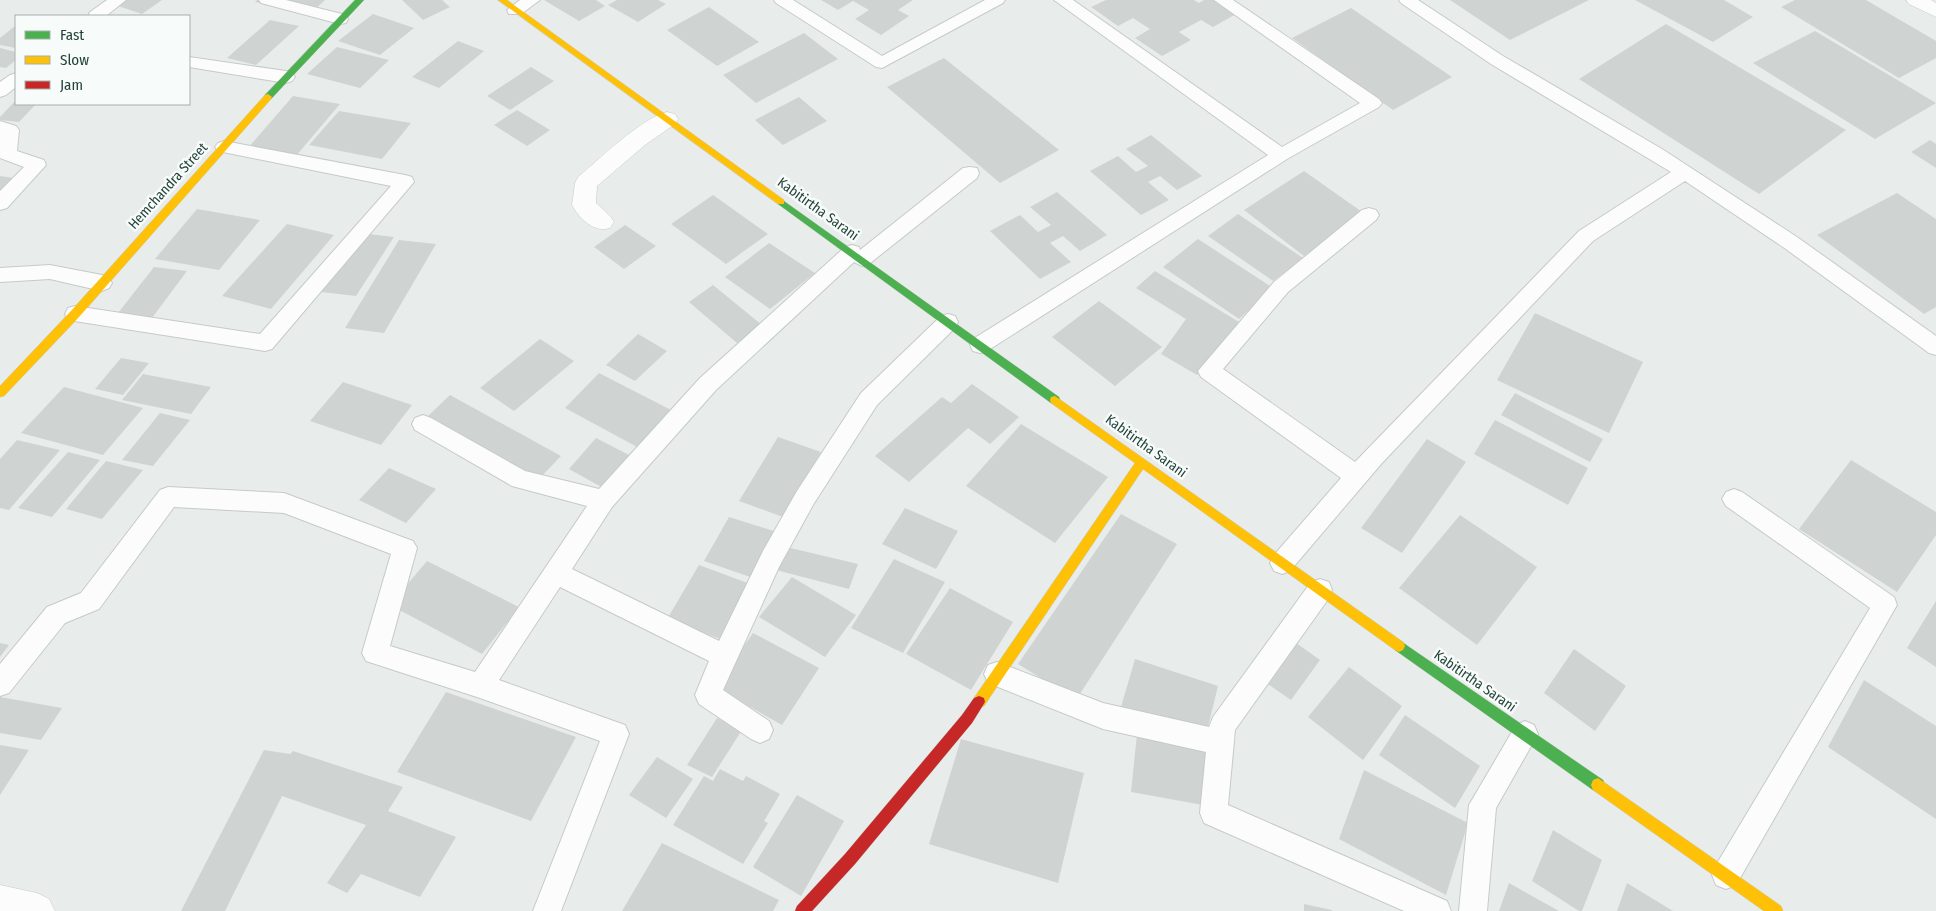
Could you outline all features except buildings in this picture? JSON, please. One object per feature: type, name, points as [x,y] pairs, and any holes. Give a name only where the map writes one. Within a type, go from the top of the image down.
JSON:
[{"type":"street","name":"Hemchandra Street","points":[[0,393],[102,283],[286,76],[360,0]]},
{"type":"street","name":"Kabitirtha Sarani","points":[[502,0],[1282,563],[1726,875],[1768,908]]},
{"type":"street","points":[[1916,0],[1936,11]]},
{"type":"street","points":[[602,222],[584,205],[586,183],[637,140],[667,119]]},
{"type":"street","points":[[804,911],[967,718],[1142,462]]},
{"type":"street","points":[[0,903],[37,911]]},
{"type":"lane","points":[[97,15],[118,0]]},
{"type":"lane","points":[[267,0],[340,19]]},
{"type":"lane","points":[[515,10],[532,0]]},
{"type":"lane","points":[[782,0],[882,63],[996,0]]},
{"type":"lane","points":[[1062,0],[1281,155]]},
{"type":"lane","points":[[980,345],[1281,155],[1373,103],[1222,0]]},
{"type":"lane","points":[[1407,0],[1497,60],[1656,152],[1790,242],[1936,347]]},
{"type":"lane","points":[[190,62],[286,76]]},
{"type":"lane","points":[[0,92],[15,80]]},
{"type":"lane","points":[[0,127],[10,130],[7,154],[37,165],[0,203]]},
{"type":"lane","points":[[74,314],[264,343],[404,182],[224,146]]},
{"type":"lane","points":[[1282,563],[1356,476],[1586,236],[1685,172]]},
{"type":"lane","points":[[480,686],[604,500],[708,384],[857,255],[970,173]]},
{"type":"lane","points":[[1356,476],[1209,371],[1281,287],[1369,215]]},
{"type":"lane","points":[[0,275],[50,272],[102,283]]},
{"type":"lane","points":[[760,730],[708,695],[724,656],[771,558],[805,498],[870,399],[948,322]]},
{"type":"lane","points":[[424,424],[520,478],[604,500]]},
{"type":"lane","points":[[0,684],[56,615],[90,601],[168,497],[284,503],[405,548],[375,653],[480,686],[616,734],[547,911]]},
{"type":"lane","points":[[1726,875],[1885,604],[1734,499]]},
{"type":"lane","points":[[556,573],[724,656]]},
{"type":"lane","points":[[1320,590],[1222,726],[1214,813],[1437,911]]},
{"type":"lane","points":[[998,674],[1103,716],[1220,742]]},
{"type":"lane","points":[[1473,911],[1483,805],[1525,734]]},
{"type":"traffic: fast","points":[[268,97],[360,0]]},
{"type":"traffic: fast","points":[[781,202],[1055,400]]},
{"type":"traffic: fast","points":[[1399,646],[1598,785]]},
{"type":"traffic: slow","points":[[502,0],[781,202]]},
{"type":"traffic: slow","points":[[0,393],[75,314],[268,97]]},
{"type":"traffic: slow","points":[[1055,400],[1399,646]]},
{"type":"traffic: slow","points":[[979,702],[1142,462]]},
{"type":"traffic: slow","points":[[1598,785],[1776,911]]},
{"type":"traffic: jam","points":[[802,911],[850,859],[967,719],[979,702]]}]
